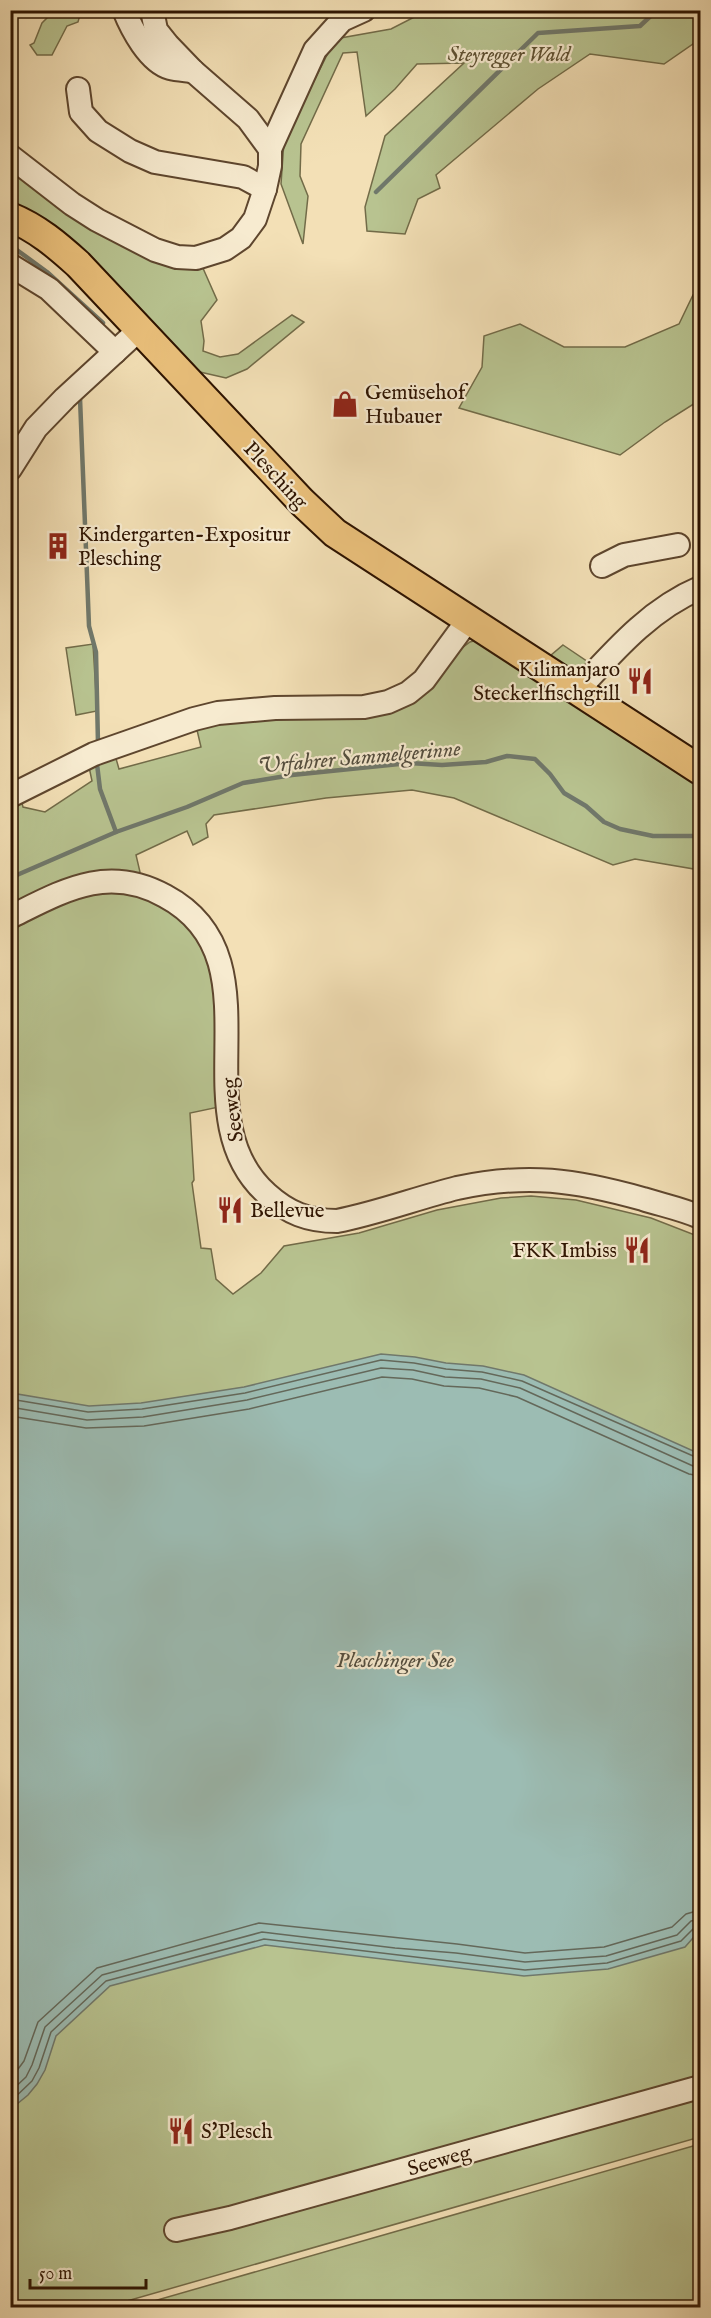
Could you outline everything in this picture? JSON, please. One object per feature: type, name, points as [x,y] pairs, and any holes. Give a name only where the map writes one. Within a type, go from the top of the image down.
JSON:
[{"type":"main road","name":"Plesching","points":[[10,217],[29,225],[52,241],[78,264],[318,519],[356,548],[700,770]]},
{"type":"street","points":[[124,10],[131,28],[150,54],[168,68],[193,71]]},
{"type":"street","points":[[152,10],[156,30],[193,71],[248,119],[270,149]]},
{"type":"street","points":[[10,156],[72,204],[97,220],[155,250],[177,257],[196,258],[211,255],[241,238],[255,219],[270,166],[270,149],[315,50],[342,20],[364,10]]},
{"type":"street","points":[[78,89],[81,112],[98,131],[130,151],[154,162],[243,177],[265,189]]},
{"type":"street","points":[[10,265],[49,290],[115,352]]},
{"type":"street","points":[[10,469],[36,428],[140,329]]},
{"type":"street","points":[[603,566],[624,555],[678,545]]},
{"type":"street","points":[[578,690],[615,649],[644,623],[681,596],[700,588]]},
{"type":"street","points":[[10,796],[94,754],[194,719],[218,713],[275,708],[364,707],[388,702],[408,693],[424,680],[468,620]]},
{"type":"street","name":"Seeweg","points":[[10,917],[70,888],[86,883],[106,881],[143,887],[161,894],[189,912],[206,931],[215,949],[225,986],[228,1112],[236,1150],[256,1184],[290,1212],[313,1219],[337,1221],[458,1188],[535,1179],[557,1180],[620,1192],[700,1217]]},
{"type":"street","name":"Seeweg","points":[[176,2230],[230,2218],[700,2087]]},
{"type":"green space","points":[[55,10],[81,11],[78,22],[67,26],[52,55],[37,55],[30,45],[34,43],[42,23]]},
{"type":"green space","name":"Steyregger Wald","points":[[491,10],[700,11],[700,39],[664,64],[590,54],[538,89],[436,175],[440,188],[418,199],[405,234],[367,231],[365,207],[385,136],[464,63],[417,64],[366,116],[357,52],[343,53],[301,144],[300,176],[308,196],[303,244],[281,184],[284,141],[335,39],[391,29],[426,11],[469,13]]},
{"type":"green space","points":[[10,164],[202,266],[217,300],[201,321],[203,351],[220,357],[238,354],[292,315],[304,322],[247,369],[226,378],[200,372],[58,229],[11,200]]},
{"type":"green space","points":[[700,289],[700,400],[620,455],[459,408],[482,367],[484,336],[520,324],[564,347],[625,347],[679,324],[693,295]]},
{"type":"green space","points":[[477,640],[700,781],[700,870],[635,859],[613,865],[454,798],[412,790],[326,798],[214,815],[206,824],[208,837],[193,845],[187,831],[136,855],[140,872],[132,876],[11,911],[11,804],[21,799],[23,807],[45,812],[92,781],[89,767],[115,755],[119,769],[201,747],[197,730],[221,722],[357,715],[470,642]]},
{"type":"green space","points":[[93,644],[97,711],[76,715],[66,648]]},
{"type":"green space","points":[[563,645],[591,664],[581,676],[550,656]]},
{"type":"green space","points":[[96,891],[148,896],[189,920],[218,976],[219,1107],[190,1113],[194,1180],[192,1183],[201,1248],[211,1249],[216,1279],[233,1294],[261,1273],[284,1246],[359,1233],[437,1210],[501,1198],[531,1196],[576,1200],[651,1218],[700,1237],[700,2137],[106,2307],[11,2307],[10,926]]},
{"type":"green space","points":[[700,2144],[700,2307],[133,2307]]},
{"type":"water","name":"Pleschinger See","points":[[381,1354],[483,1366],[524,1375],[700,1454],[700,1930],[685,1947],[608,1969],[524,1976],[265,1945],[110,1986],[56,2036],[45,2070],[37,2084],[11,2109],[11,1393],[89,1406],[141,1403],[244,1387]]},
{"type":"waterway","points":[[376,192],[538,33],[640,26],[657,10]]},
{"type":"waterway","points":[[10,245],[47,272],[103,323]]},
{"type":"waterway","points":[[80,398],[89,626],[96,652],[98,744]]},
{"type":"waterway","name":"Urfahrer Sammelgerinne","points":[[10,878],[116,832],[187,807],[243,783],[292,775],[409,763],[442,765],[486,762],[507,756],[535,759],[564,793],[586,806],[604,822],[620,829],[653,836],[700,836]]},
{"type":"waterway","points":[[97,764],[100,789],[116,832]]},
{"type":"place","name":"Gemüsehof Hubauer","points":[[345,404]]},
{"type":"place","name":"Kindergarten-Expositur Plesching","points":[[58,546]]},
{"type":"place","name":"Kilimanjaro Steckerlfischgrill","points":[[640,681]]},
{"type":"place","name":"Bellevue","points":[[230,1210]]},
{"type":"place","name":"FKK Imbiss","points":[[637,1250]]},
{"type":"place","name":"S'Plesch","points":[[181,2131]]}]
